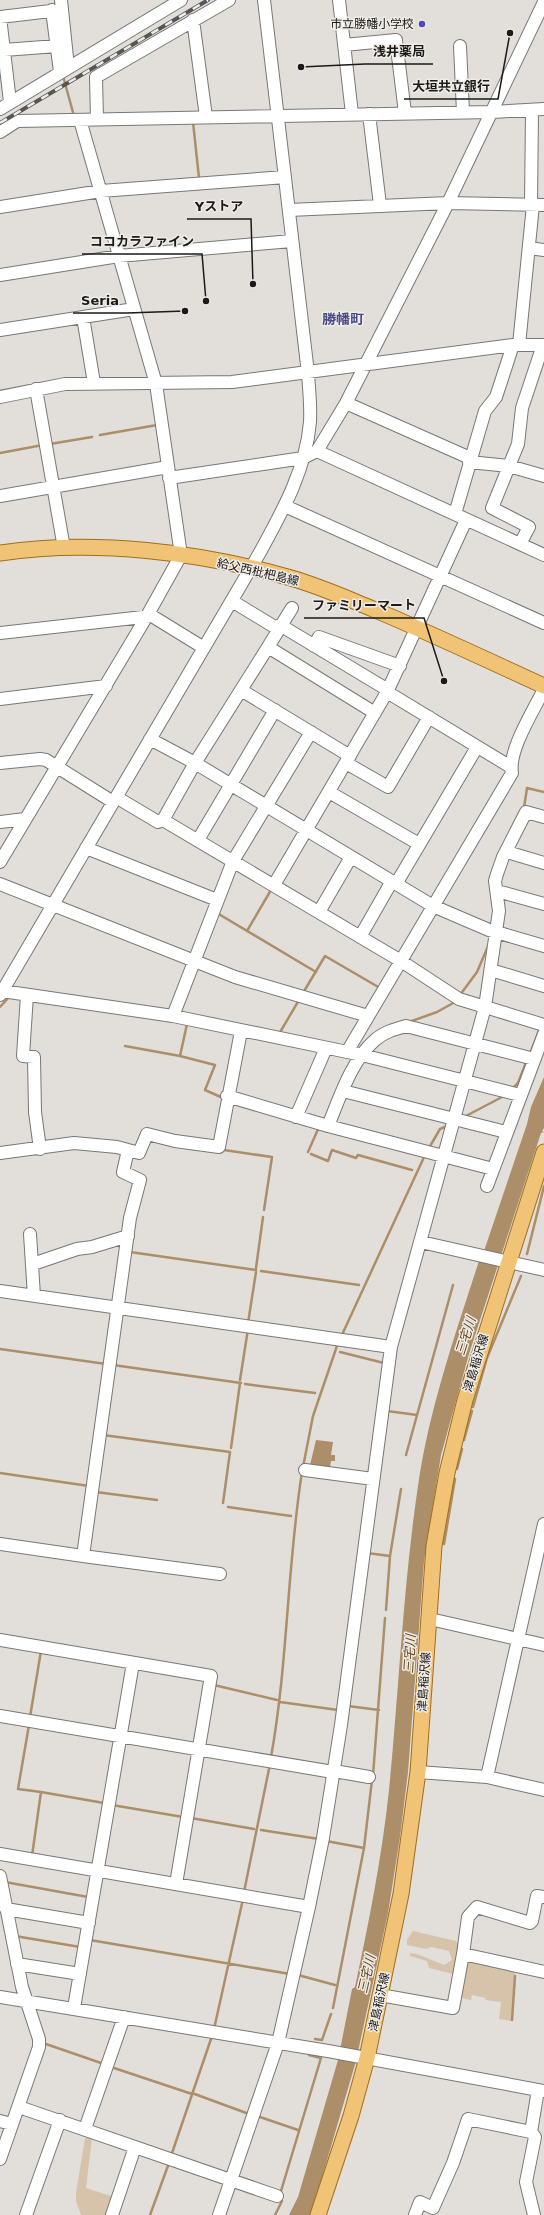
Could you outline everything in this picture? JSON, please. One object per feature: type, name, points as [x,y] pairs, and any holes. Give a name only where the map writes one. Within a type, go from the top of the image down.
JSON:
[{"type":"main road","name":"給父西枇杷島線","points":[[0,553],[64,548],[115,549],[180,555],[251,568],[291,578],[336,594],[417,628],[544,688]]},
{"type":"main road","name":"津島稲沢線","points":[[318,2215],[351,2116],[380,1995],[401,1894],[418,1772],[434,1546],[447,1474],[465,1400],[507,1262],[544,1152]]},
{"type":"street","points":[[5,105],[181,0]]},
{"type":"street","points":[[97,120],[96,77],[229,0]]},
{"type":"street","points":[[264,0],[308,373],[310,421],[303,458],[285,506],[251,568],[1,993],[27,995],[173,1016],[362,1055],[520,1095]]},
{"type":"street","points":[[339,0],[352,114]]},
{"type":"street","points":[[0,496],[169,472],[303,458],[317,451],[346,403],[448,203],[492,112],[540,19],[544,2]]},
{"type":"street","points":[[58,6],[64,70]]},
{"type":"street","points":[[58,6],[57,46],[64,70]]},
{"type":"street","points":[[17,121],[5,105],[4,50],[0,17],[58,6]]},
{"type":"street","points":[[193,20],[206,117]]},
{"type":"street","points":[[344,45],[396,40],[405,113]]},
{"type":"street","points":[[4,50],[57,46]]},
{"type":"street","points":[[460,46],[463,112]]},
{"type":"street","points":[[0,132],[17,121],[538,110],[536,205],[516,345],[496,397],[485,411],[455,514]]},
{"type":"street","points":[[369,114],[380,205]]},
{"type":"street","points":[[0,862],[106,686],[147,616],[180,555],[156,384],[80,120]]},
{"type":"street","points":[[0,207],[101,191],[285,177]]},
{"type":"street","points":[[289,210],[448,203],[536,205]]},
{"type":"street","points":[[0,275],[119,256],[292,241]]},
{"type":"street","points":[[529,248],[544,250]]},
{"type":"street","points":[[0,330],[134,309]]},
{"type":"street","points":[[83,317],[94,383]]},
{"type":"street","points":[[0,397],[65,384],[232,382],[365,366],[516,345],[544,345],[522,408],[518,444],[492,508],[529,527],[520,544]]},
{"type":"street","points":[[36,389],[55,487],[64,548]]},
{"type":"street","points":[[346,403],[470,460],[509,466],[544,476]]},
{"type":"street","points":[[317,451],[544,555]]},
{"type":"street","points":[[285,506],[544,624]]},
{"type":"street","points":[[274,885],[387,691],[400,666],[466,520]]},
{"type":"street","points":[[232,601],[314,646],[511,767]]},
{"type":"street","points":[[0,763],[40,758],[114,800],[158,822],[163,820],[195,763],[292,608]]},
{"type":"street","points":[[0,633],[152,616],[204,648]]},
{"type":"street","points":[[314,646],[319,637],[400,666]]},
{"type":"street","points":[[268,647],[375,713]]},
{"type":"street","points":[[0,698],[106,686]]},
{"type":"street","points":[[347,1052],[512,773],[511,767],[518,743],[544,688]]},
{"type":"street","points":[[241,690],[311,732],[388,787],[429,717]]},
{"type":"street","points":[[198,840],[274,710]]},
{"type":"street","points":[[173,1016],[233,861],[311,732]]},
{"type":"street","points":[[150,739],[195,763],[433,906],[496,932],[544,946]]},
{"type":"street","points":[[360,937],[419,844],[477,747]]},
{"type":"street","points":[[329,792],[419,844]]},
{"type":"street","points":[[219,2215],[278,2043],[309,1907],[323,1838],[334,1772],[391,1347],[421,1242],[442,1156],[485,1007],[499,911],[497,874],[503,857],[507,852],[526,812],[544,816]]},
{"type":"street","points":[[0,822],[25,819]]},
{"type":"street","points":[[163,820],[401,961],[459,999],[544,1025]]},
{"type":"street","points":[[86,848],[217,900]]},
{"type":"street","points":[[507,852],[544,863]]},
{"type":"street","points":[[319,912],[351,857]]},
{"type":"street","points":[[0,884],[235,978],[368,1016]]},
{"type":"street","points":[[497,891],[544,904]]},
{"type":"street","points":[[491,970],[544,986]]},
{"type":"street","points":[[27,995],[23,1056],[34,1057],[35,1105],[40,1148]]},
{"type":"street","points":[[328,1126],[343,1091],[362,1055],[376,1039],[389,1031],[406,1026],[475,1042],[534,1059]]},
{"type":"street","points":[[0,1153],[74,1143],[117,1147],[139,1153],[147,1134],[175,1141],[219,1148],[227,1096],[241,1031]]},
{"type":"street","points":[[487,1186],[544,1034]]},
{"type":"street","points":[[296,1117],[326,1048]]},
{"type":"street","points":[[343,1091],[506,1132]]},
{"type":"street","points":[[227,1096],[328,1126],[493,1169]]},
{"type":"street","points":[[83,1556],[130,1218],[140,1180],[124,1172],[128,1150]]},
{"type":"street","points":[[30,1234],[34,1296]]},
{"type":"street","points":[[33,1264],[77,1249],[92,1247],[128,1236]]},
{"type":"street","points":[[421,1242],[544,1270]]},
{"type":"street","points":[[0,1291],[391,1347]]},
{"type":"street","points":[[305,1470],[373,1479]]},
{"type":"street","points":[[487,1777],[544,1524]]},
{"type":"street","points":[[0,1544],[220,1574]]},
{"type":"street","points":[[430,1619],[544,1645]]},
{"type":"street","points":[[0,1640],[211,1676],[176,1884]]},
{"type":"street","points":[[74,2008],[133,1663]]},
{"type":"street","points":[[0,1716],[369,1778]]},
{"type":"street","points":[[418,1772],[487,1777],[544,1790]]},
{"type":"street","points":[[0,1854],[309,1907]]},
{"type":"street","points":[[0,1876],[3,1906],[22,2000],[37,2030],[39,2047],[0,2159]]},
{"type":"street","points":[[380,1995],[453,2008],[468,1917],[477,1907],[530,1923],[532,1921],[537,1896],[544,1897]]},
{"type":"street","points":[[3,1906],[89,1923]]},
{"type":"street","points":[[3,1906],[16,1964],[22,2000]]},
{"type":"street","points":[[463,1954],[544,1972]]},
{"type":"street","points":[[16,1964],[80,1974]]},
{"type":"street","points":[[0,1997],[74,2008],[542,2088],[531,2132]]},
{"type":"street","points":[[85,2129],[124,2017]]},
{"type":"street","points":[[18,2107],[60,2120],[277,2196]]},
{"type":"street","points":[[415,2215],[420,2202],[433,2208],[453,2163],[468,2119],[531,2132],[535,2137],[526,2182],[534,2215]]},
{"type":"street","points":[[26,2215],[60,2120]]},
{"type":"street","points":[[0,2121],[12,2124]]},
{"type":"street","points":[[112,2215],[135,2147]]},
{"type":"shaded area","points":[[413,1931],[456,1941],[461,1949],[453,1974],[429,1968],[427,1961],[410,1956],[410,1953],[417,1954],[444,1965],[452,1960],[449,1951],[431,1947],[426,1949],[407,1945],[407,1940]]},
{"type":"shaded area","points":[[465,1959],[515,1970],[511,2021],[499,2019],[501,2002],[485,2000],[486,1998],[472,1995],[471,2000],[457,1997]]},
{"type":"shaded area","points":[[85,2138],[92,2138],[86,2188],[114,2197],[108,2215],[81,2215],[76,2201]]},
{"type":"water","name":"三宅川","points":[[544,1077],[544,1128],[542,1131],[544,1132],[541,1133],[469,1354],[441,1455],[424,1561],[408,1772],[400,1837],[388,1913],[356,2061],[311,2215],[289,2215],[298,2197],[338,2060],[352,1989],[355,1987],[375,1889],[383,1839],[393,1752],[405,1600],[413,1524],[418,1486],[429,1429],[444,1372],[479,1261],[484,1251],[527,1124],[531,1107]]},
{"type":"water","points":[[316,1440],[333,1442],[331,1455],[335,1455],[335,1461],[331,1461],[330,1467],[310,1465]]},
{"type":"waterway","points":[[63,76],[74,116]]},
{"type":"waterway","points":[[193,122],[199,178]]},
{"type":"waterway","points":[[100,435],[157,425]]},
{"type":"waterway","points":[[50,444],[92,437]]},
{"type":"waterway","points":[[0,453],[43,445]]},
{"type":"waterway","points":[[524,808],[527,788],[544,792]]},
{"type":"waterway","points":[[247,931],[271,890]]},
{"type":"waterway","points":[[217,913],[316,972]]},
{"type":"waterway","points":[[460,995],[477,972],[489,944]]},
{"type":"waterway","points":[[303,993],[325,956],[380,988]]},
{"type":"waterway","points":[[0,1007],[9,997]]},
{"type":"waterway","points":[[279,1034],[299,1000]]},
{"type":"waterway","points":[[409,1022],[437,1012],[455,1002]]},
{"type":"waterway","points":[[187,1024],[180,1056],[215,1065],[205,1090],[223,1098]]},
{"type":"waterway","points":[[530,1054],[540,1028]]},
{"type":"waterway","points":[[125,1046],[180,1056]]},
{"type":"waterway","points":[[512,1089],[518,1083],[527,1060]]},
{"type":"waterway","points":[[464,1117],[504,1096]]},
{"type":"waterway","points":[[429,1148],[440,1129],[447,1126]]},
{"type":"waterway","points":[[308,1152],[319,1127]]},
{"type":"waterway","points":[[224,1150],[272,1157],[264,1210]]},
{"type":"waterway","points":[[311,1154],[328,1161],[332,1150],[356,1158],[358,1155],[412,1170]]},
{"type":"waterway","points":[[341,1337],[425,1155]]},
{"type":"waterway","points":[[527,1254],[544,1186]]},
{"type":"waterway","points":[[256,1268],[263,1217]]},
{"type":"waterway","points":[[130,1252],[256,1270]]},
{"type":"waterway","points":[[261,1271],[359,1285]]},
{"type":"waterway","points":[[248,1323],[256,1272]]},
{"type":"waterway","points":[[473,1407],[487,1358],[521,1276]]},
{"type":"waterway","points":[[406,1455],[453,1285]]},
{"type":"waterway","points":[[240,1380],[248,1329]]},
{"type":"waterway","points":[[303,1467],[313,1416],[338,1343]]},
{"type":"waterway","points":[[0,1349],[106,1364]]},
{"type":"waterway","points":[[340,1352],[384,1363]]},
{"type":"waterway","points":[[113,1365],[241,1383]]},
{"type":"waterway","points":[[231,1448],[240,1383]]},
{"type":"waterway","points":[[245,1384],[315,1393]]},
{"type":"waterway","points":[[387,1411],[417,1415]]},
{"type":"waterway","points":[[464,1440],[472,1411]]},
{"type":"waterway","points":[[103,1435],[230,1452],[223,1503]]},
{"type":"waterway","points":[[457,1469],[462,1449]]},
{"type":"waterway","points":[[271,1757],[281,1686],[293,1543],[302,1472]]},
{"type":"waterway","points":[[0,1473],[89,1486]]},
{"type":"waterway","points":[[444,1544],[455,1479]]},
{"type":"waterway","points":[[386,1610],[390,1556],[401,1489]]},
{"type":"waterway","points":[[96,1492],[157,1500]]},
{"type":"waterway","points":[[228,1507],[291,1516]]},
{"type":"waterway","points":[[367,1553],[390,1556]]},
{"type":"waterway","points":[[373,1775],[385,1618]]},
{"type":"waterway","points":[[30,1717],[41,1651]]},
{"type":"waterway","points":[[214,1685],[277,1700]]},
{"type":"waterway","points":[[280,1702],[338,1710]]},
{"type":"waterway","points":[[348,1706],[379,1710]]},
{"type":"waterway","points":[[29,1725],[18,1789],[41,1792]]},
{"type":"waterway","points":[[244,1892],[270,1764]]},
{"type":"waterway","points":[[333,2008],[364,1848],[372,1780]]},
{"type":"waterway","points":[[32,1856],[41,1792],[104,1803]]},
{"type":"waterway","points":[[112,1805],[183,1817]]},
{"type":"waterway","points":[[191,1818],[254,1829]]},
{"type":"waterway","points":[[261,1830],[319,1839]]},
{"type":"waterway","points":[[326,1841],[364,1848]]},
{"type":"waterway","points":[[5,1882],[88,1897]]},
{"type":"waterway","points":[[214,2029],[243,1899]]},
{"type":"waterway","points":[[15,1936],[80,1947]]},
{"type":"waterway","points":[[90,1940],[290,1974]]},
{"type":"waterway","points":[[298,1975],[335,1985]]},
{"type":"waterway","points":[[512,2020],[515,1976]]},
{"type":"waterway","points":[[315,2039],[322,2040],[331,2014]]},
{"type":"waterway","points":[[171,2156],[212,2036]]},
{"type":"waterway","points":[[43,2043],[104,2064]]},
{"type":"waterway","points":[[281,2191],[321,2058],[309,2055]]},
{"type":"waterway","points":[[111,2067],[192,2094]]},
{"type":"waterway","points":[[192,2093],[249,2114]]},
{"type":"waterway","points":[[257,2116],[298,2130]]},
{"type":"waterway","points":[[150,2215],[169,2163]]},
{"type":"waterway","points":[[275,2215],[282,2201]]},
{"type":"railway","points":[[0,123],[208,0]]},
{"type":"place","name":"市立勝幡小学校","points":[[422,24]]},
{"type":"place","name":"大垣共立銀行","points":[[510,33]]},
{"type":"place","name":"浅井薬局","points":[[301,67]]},
{"type":"place","name":"Yストア","points":[[253,284]]},
{"type":"place","name":"ココカラファイン","points":[[206,301]]},
{"type":"place","name":"Seria","points":[[185,311]]},
{"type":"place","name":"ファミリーマート","points":[[444,681]]},
{"type":"district","name":"勝幡町","points":[[343,319]]}]
